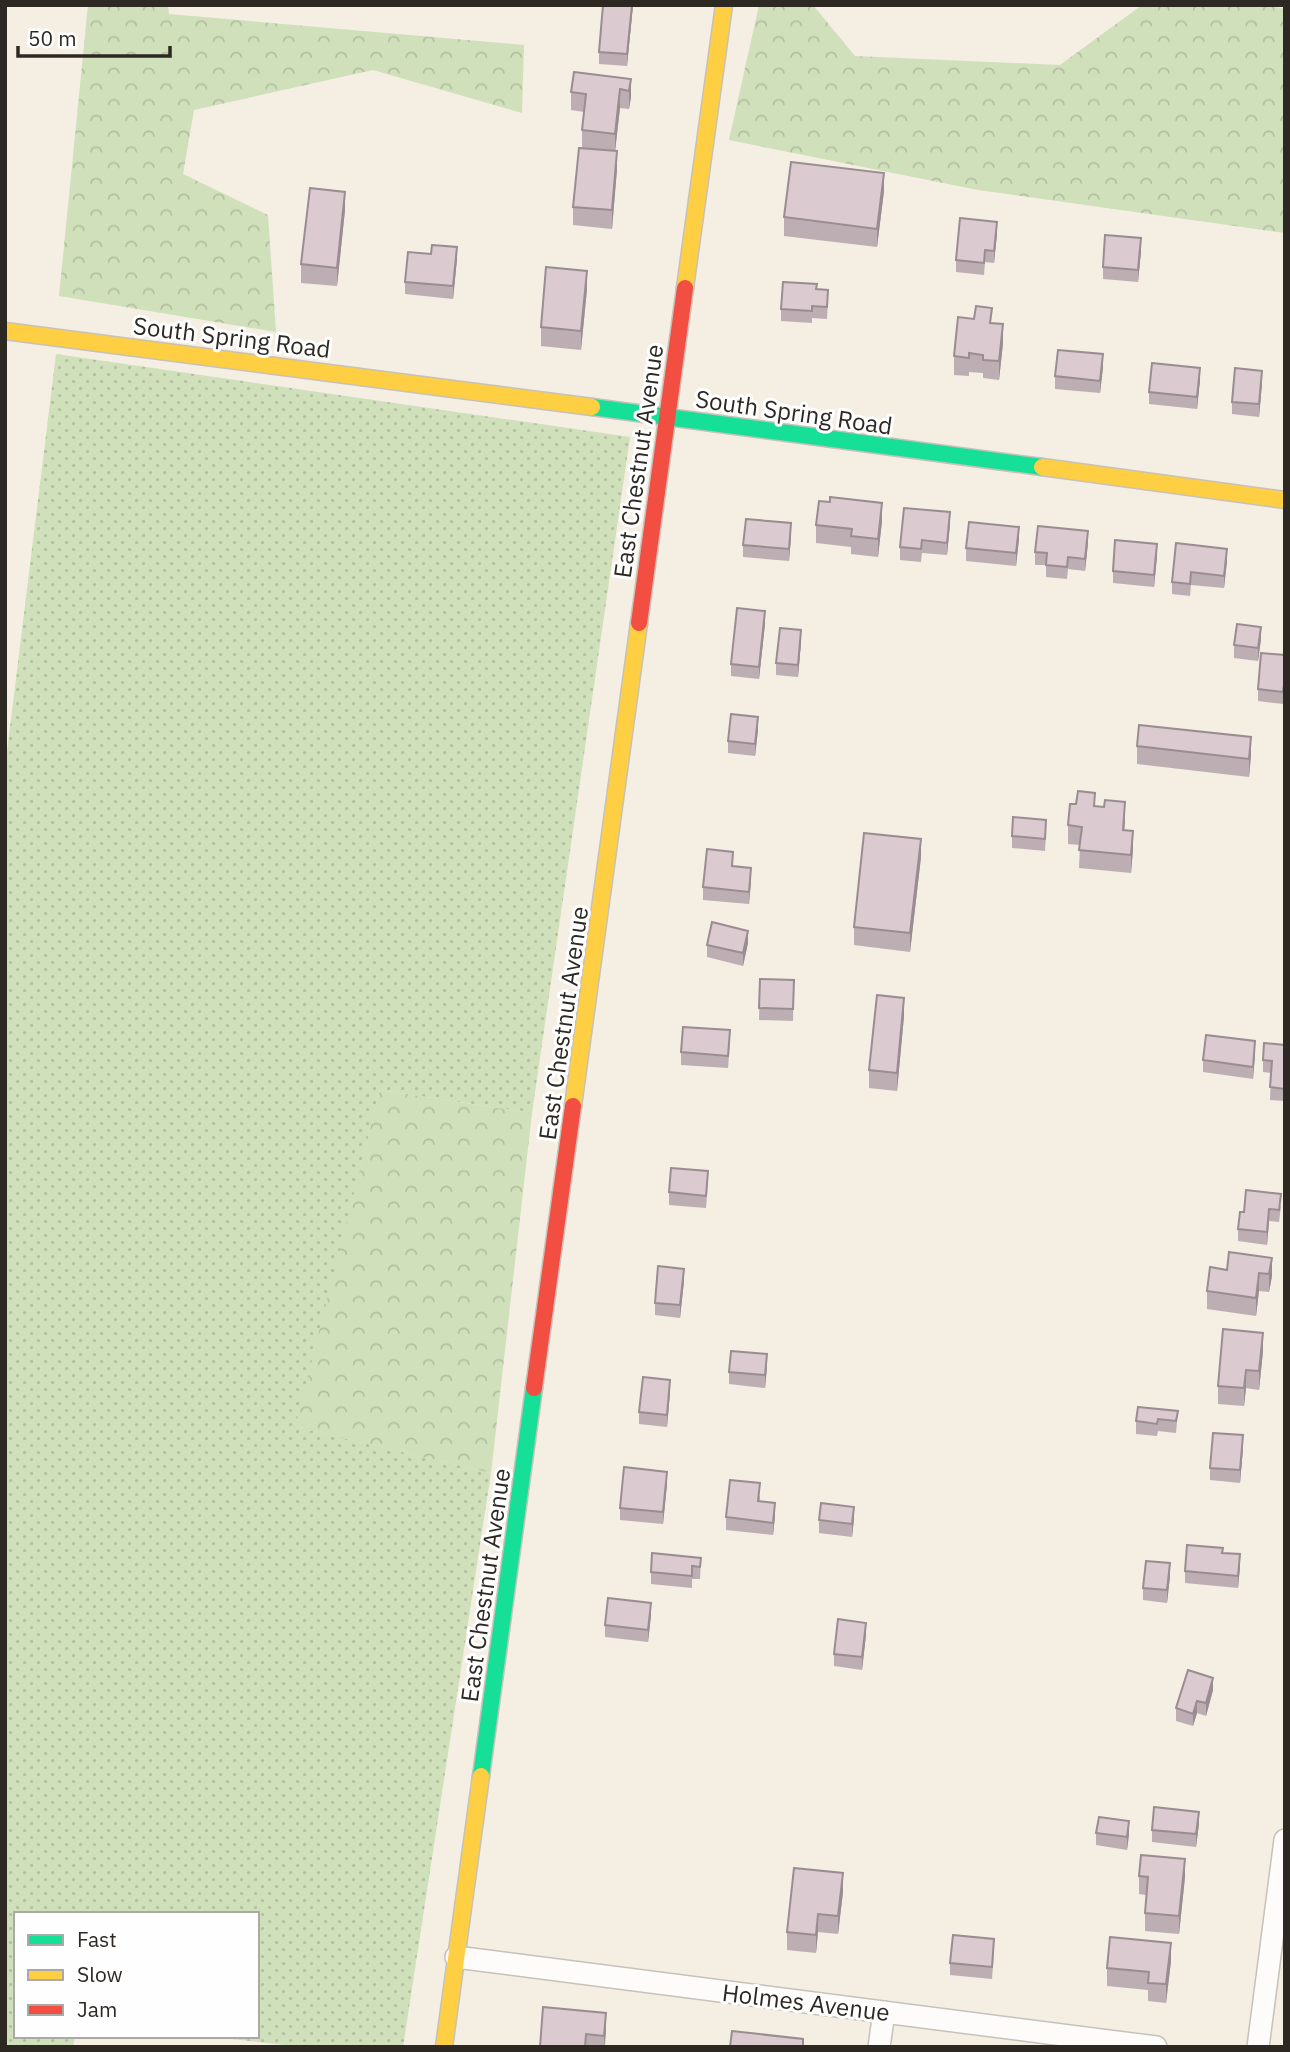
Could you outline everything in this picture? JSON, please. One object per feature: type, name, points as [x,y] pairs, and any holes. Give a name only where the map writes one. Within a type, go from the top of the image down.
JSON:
[{"type":"street","name":"East Chestnut Avenue","points":[[444,2047],[724,5]]},
{"type":"street","name":"South Spring Road","points":[[5,331],[1285,500]]},
{"type":"street","points":[[1258,2047],[1285,1840]]},
{"type":"street","name":"Holmes Avenue","points":[[456,1957],[1156,2047]]},
{"type":"street","points":[[879,2047],[884,2012]]},
{"type":"green space","points":[[88,5],[168,5],[169,14],[524,45],[522,113],[373,70],[194,110],[183,174],[268,215],[276,332],[59,296]]},
{"type":"green space","points":[[759,5],[813,5],[855,56],[1060,65],[1142,5],[1265,5],[1285,9],[1285,233],[978,190],[729,140]]},
{"type":"green space","points":[[56,354],[630,437],[532,1113],[380,1090],[296,1427],[491,1473],[403,2047],[301,2047],[223,2038],[259,2038],[259,1912],[14,1912],[14,2038],[75,2038],[73,2047],[5,2047],[5,768]]},
{"type":"green space","points":[[380,1090],[532,1113],[491,1473],[295,1427]]},
{"type":"building","points":[[603,5],[632,5],[627,54],[599,52]]},
{"type":"building","points":[[574,72],[631,79],[629,91],[620,89],[615,134],[582,130],[586,94],[571,92]]},
{"type":"building","points":[[579,148],[617,151],[612,210],[573,207]]},
{"type":"building","points":[[791,162],[884,173],[877,229],[784,217]]},
{"type":"building","points":[[310,188],[345,192],[337,268],[301,264]]},
{"type":"building","points":[[960,218],[997,222],[994,251],[985,250],[984,263],[956,260]]},
{"type":"building","points":[[1105,235],[1141,238],[1138,270],[1103,267]]},
{"type":"building","points":[[432,245],[457,247],[453,286],[405,282],[408,252],[431,254]]},
{"type":"building","points":[[546,267],[587,271],[581,331],[541,327]]},
{"type":"building","points":[[783,282],[817,284],[816,289],[828,290],[827,307],[812,306],[812,311],[781,309]]},
{"type":"building","points":[[976,306],[992,308],[990,323],[1003,324],[999,361],[983,360],[983,355],[969,353],[969,358],[954,356],[958,317],[974,319]]},
{"type":"building","points":[[1058,350],[1103,354],[1100,381],[1055,376]]},
{"type":"building","points":[[1152,363],[1200,368],[1197,397],[1149,392]]},
{"type":"building","points":[[1235,368],[1262,371],[1259,404],[1232,402]]},
{"type":"building","points":[[830,497],[882,503],[878,539],[851,536],[852,529],[816,525],[819,501],[830,502]]},
{"type":"building","points":[[904,508],[950,512],[947,543],[922,540],[921,549],[900,547]]},
{"type":"building","points":[[746,519],[791,523],[789,549],[743,545]]},
{"type":"building","points":[[969,522],[1019,527],[1016,553],[966,548]]},
{"type":"building","points":[[1038,526],[1088,531],[1085,559],[1068,557],[1067,567],[1046,565],[1047,553],[1035,552]]},
{"type":"building","points":[[1115,540],[1157,544],[1154,575],[1113,571]]},
{"type":"building","points":[[1176,543],[1227,549],[1224,576],[1191,572],[1190,584],[1172,582]]},
{"type":"building","points":[[737,608],[765,611],[759,667],[731,664]]},
{"type":"building","points":[[1237,624],[1261,627],[1258,648],[1234,645]]},
{"type":"building","points":[[780,628],[801,630],[798,665],[776,663]]},
{"type":"building","points":[[1261,653],[1285,655],[1283,692],[1258,689]]},
{"type":"building","points":[[731,714],[758,717],[755,744],[728,741]]},
{"type":"building","points":[[1139,725],[1251,737],[1249,759],[1137,746]]},
{"type":"building","points":[[1078,791],[1095,793],[1094,806],[1104,807],[1105,800],[1125,802],[1123,830],[1133,831],[1131,855],[1079,850],[1082,827],[1068,825],[1070,804],[1076,804]]},
{"type":"building","points":[[1013,817],[1046,820],[1045,839],[1012,836]]},
{"type":"building","points":[[864,833],[921,839],[910,933],[854,927]]},
{"type":"building","points":[[707,849],[733,852],[732,866],[751,868],[749,892],[703,887]]},
{"type":"building","points":[[712,922],[748,931],[743,953],[707,945]]},
{"type":"building","points":[[760,979],[794,980],[793,1009],[759,1008]]},
{"type":"building","points":[[877,995],[904,998],[897,1073],[869,1070]]},
{"type":"building","points":[[683,1027],[730,1030],[728,1056],[681,1052]]},
{"type":"building","points":[[1206,1035],[1255,1041],[1253,1067],[1203,1060]]},
{"type":"building","points":[[1264,1043],[1285,1045],[1285,1089],[1270,1087],[1272,1061],[1263,1060]]},
{"type":"building","points":[[671,1168],[708,1171],[706,1196],[669,1192]]},
{"type":"building","points":[[1246,1190],[1281,1194],[1279,1210],[1269,1209],[1267,1232],[1238,1229],[1240,1212],[1244,1212]]},
{"type":"building","points":[[1229,1252],[1272,1258],[1269,1274],[1259,1273],[1256,1298],[1207,1291],[1210,1267],[1227,1270]]},
{"type":"building","points":[[658,1266],[684,1269],[680,1305],[655,1303]]},
{"type":"building","points":[[1223,1329],[1263,1333],[1259,1371],[1246,1370],[1244,1388],[1218,1386]]},
{"type":"building","points":[[731,1351],[767,1354],[765,1375],[729,1372]]},
{"type":"building","points":[[643,1377],[670,1380],[667,1415],[639,1412]]},
{"type":"building","points":[[1138,1407],[1178,1411],[1176,1421],[1158,1419],[1157,1424],[1136,1421]]},
{"type":"building","points":[[1213,1433],[1243,1435],[1240,1470],[1210,1468]]},
{"type":"building","points":[[624,1467],[667,1472],[663,1512],[620,1508]]},
{"type":"building","points":[[730,1480],[760,1483],[758,1501],[775,1503],[773,1523],[726,1517]]},
{"type":"building","points":[[821,1503],[854,1507],[852,1524],[819,1520]]},
{"type":"building","points":[[1187,1545],[1223,1548],[1222,1553],[1240,1554],[1238,1576],[1185,1571]]},
{"type":"building","points":[[652,1553],[701,1558],[700,1567],[692,1566],[692,1576],[651,1572]]},
{"type":"building","points":[[1146,1561],[1170,1563],[1167,1590],[1143,1588]]},
{"type":"building","points":[[608,1598],[651,1603],[648,1630],[605,1625]]},
{"type":"building","points":[[838,1619],[866,1623],[862,1657],[834,1654]]},
{"type":"building","points":[[1188,1670],[1213,1678],[1206,1703],[1197,1701],[1193,1714],[1176,1708]]},
{"type":"building","points":[[1154,1807],[1199,1812],[1196,1834],[1152,1830]]},
{"type":"building","points":[[1099,1817],[1129,1821],[1127,1837],[1096,1833]]},
{"type":"building","points":[[1141,1855],[1185,1859],[1179,1916],[1145,1913],[1148,1877],[1139,1876]]},
{"type":"building","points":[[794,1868],[843,1873],[838,1916],[818,1914],[816,1935],[787,1932]]},
{"type":"building","points":[[953,1935],[994,1939],[992,1967],[950,1963]]},
{"type":"building","points":[[1110,1937],[1171,1943],[1166,1984],[1148,1983],[1149,1972],[1107,1968]]},
{"type":"building","points":[[543,2007],[606,2013],[604,2036],[586,2034],[585,2047],[540,2047]]},
{"type":"building","points":[[732,2031],[803,2039],[803,2047],[730,2047]]},
{"type":"traffic: fast","points":[[592,407],[1042,467]]},
{"type":"traffic: fast","points":[[481,1776],[534,1388]]},
{"type":"traffic: slow","points":[[685,288],[724,5]]},
{"type":"traffic: slow","points":[[5,331],[592,407]]},
{"type":"traffic: slow","points":[[1042,467],[1285,500]]},
{"type":"traffic: slow","points":[[573,1106],[639,623]]},
{"type":"traffic: slow","points":[[444,2047],[481,1776]]},
{"type":"traffic: jam","points":[[639,623],[685,288]]},
{"type":"traffic: jam","points":[[534,1388],[573,1106]]}]
